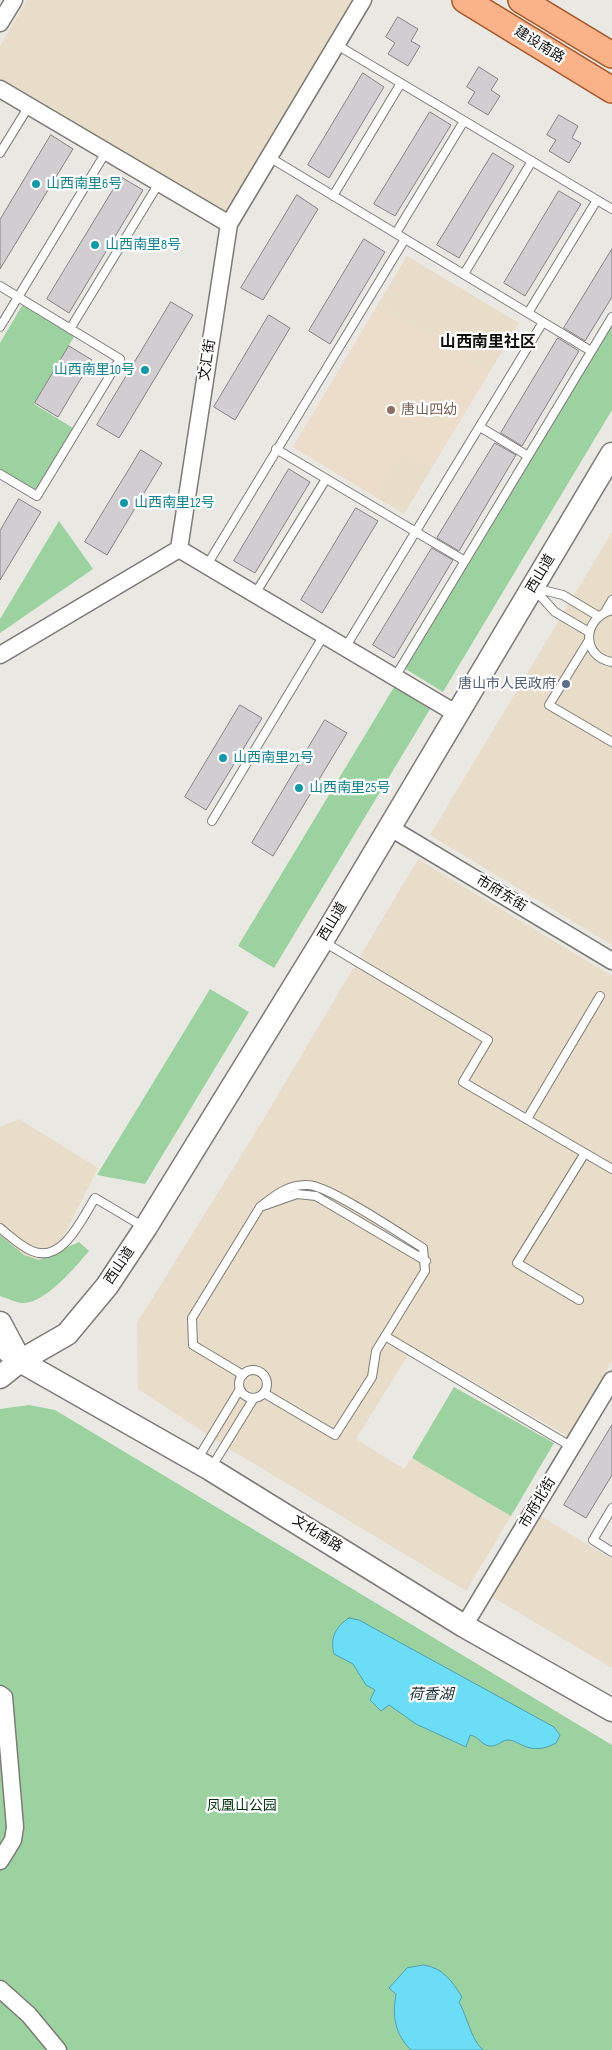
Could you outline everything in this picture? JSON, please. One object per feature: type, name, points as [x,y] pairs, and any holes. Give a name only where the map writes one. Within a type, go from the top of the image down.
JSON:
[{"type":"main road","name":"建设南路","points":[[465,0],[612,90]]},
{"type":"main road","name":"建设南路","points":[[521,0],[612,55]]},
{"type":"street","points":[[0,23],[14,0]]},
{"type":"street","name":"文汇街","points":[[179,549],[229,224],[363,0]]},
{"type":"street","points":[[0,89],[229,224]]},
{"type":"street","name":"西山道","points":[[0,1377],[20,1361],[67,1334],[107,1286],[146,1228],[322,941],[612,454]]},
{"type":"street","points":[[0,655],[179,549],[457,714]]},
{"type":"street","name":"市府东街","points":[[389,828],[612,961]]},
{"type":"street","points":[[0,1323],[20,1361]]},
{"type":"street","name":"文化南路","points":[[0,1344],[20,1361],[203,1465],[464,1626],[612,1710]]},
{"type":"street","name":"市府北街","points":[[464,1626],[612,1380]]},
{"type":"street","points":[[0,1694],[4,1697],[15,1827],[13,1840],[0,1861]]},
{"type":"street","points":[[0,1989],[18,2002],[58,2050]]},
{"type":"lane","points":[[337,45],[612,209]]},
{"type":"lane","points":[[334,196],[401,83]]},
{"type":"lane","points":[[0,153],[29,106]]},
{"type":"lane","points":[[396,234],[464,121]]},
{"type":"lane","points":[[0,327],[106,152]]},
{"type":"lane","points":[[269,157],[591,351]]},
{"type":"lane","points":[[464,274],[532,161]]},
{"type":"lane","points":[[70,329],[159,183]]},
{"type":"lane","points":[[528,313],[597,200]]},
{"type":"lane","points":[[207,565],[405,239]]},
{"type":"lane","points":[[0,286],[120,359],[37,496],[0,474]]},
{"type":"lane","points":[[395,677],[612,316]]},
{"type":"lane","points":[[345,648],[543,322]]},
{"type":"lane","points":[[480,426],[528,456]]},
{"type":"lane","points":[[276,449],[465,561]]},
{"type":"lane","points":[[255,594],[326,479]]},
{"type":"lane","points":[[533,588],[563,595],[605,613]]},
{"type":"lane","points":[[533,588],[555,612],[589,636],[596,654],[602,659],[612,662]]},
{"type":"lane","points":[[612,600],[549,705],[612,742]]},
{"type":"lane","points":[[212,822],[324,635]]},
{"type":"lane","points":[[322,941],[488,1040],[463,1082],[612,1169]]},
{"type":"lane","points":[[527,1119],[600,996]]},
{"type":"lane","points":[[579,1300],[517,1263],[585,1153]]},
{"type":"lane","points":[[242,1375],[194,1345],[192,1318],[260,1207],[281,1190],[308,1185],[326,1190],[423,1248],[426,1261],[425,1271],[376,1351],[372,1377],[335,1435],[264,1393]]},
{"type":"lane","points":[[0,1228],[24,1247],[33,1252],[44,1254],[65,1244],[95,1198],[146,1228]]},
{"type":"lane","points":[[385,1336],[572,1447]]},
{"type":"lane","points":[[203,1465],[254,1398],[264,1393],[267,1384],[260,1372],[250,1370],[242,1375],[239,1382],[240,1389],[245,1396],[254,1398]]},
{"type":"lane","points":[[203,1465],[240,1389]]},
{"type":"lane","points":[[612,1508],[593,1540],[612,1552]]},
{"type":"shaded area","points":[[27,0],[357,0],[226,219],[0,84],[0,46]]},
{"type":"shaded area","points":[[407,256],[519,323],[489,373],[377,306]]},
{"type":"shaded area","name":"唐山四幼","points":[[377,306],[489,373],[431,469],[401,451],[374,496],[293,447]]},
{"type":"shaded area","points":[[401,451],[431,469],[404,514],[374,496]]},
{"type":"shaded area","name":"唐山市人民政府","points":[[612,532],[612,945],[430,835]]},
{"type":"shaded area","points":[[418,859],[612,976],[612,1361],[567,1436],[413,1347],[356,1439],[404,1469],[412,1458],[511,1516],[466,1591],[231,1450],[138,1389],[137,1323],[260,1125]]},
{"type":"shaded area","points":[[19,1119],[98,1168],[54,1255],[39,1260],[24,1255],[0,1235],[0,1127]]},
{"type":"shaded area","points":[[537,1514],[612,1559],[612,1668],[489,1595]]},
{"type":"green space","points":[[23,304],[75,335],[34,404],[73,428],[36,490],[0,469],[0,343]]},
{"type":"green space","points":[[612,324],[612,410],[443,692],[404,668]]},
{"type":"green space","points":[[59,521],[93,569],[0,633],[0,619]]},
{"type":"green space","points":[[394,687],[430,709],[274,968],[238,946]]},
{"type":"green space","points":[[210,989],[249,1012],[145,1184],[97,1175]]},
{"type":"green space","points":[[0,1235],[24,1255],[39,1260],[79,1242],[89,1251],[50,1291],[32,1301],[20,1303],[0,1296]]},
{"type":"green space","points":[[454,1387],[554,1443],[511,1516],[412,1458]]},
{"type":"green space","name":"凤凰山公园","points":[[29,1405],[55,1410],[612,1745],[612,2050],[0,2050],[0,1409]]},
{"type":"water","name":"荷香湖","points":[[349,1618],[359,1620],[554,1727],[560,1735],[556,1743],[548,1747],[535,1749],[507,1740],[494,1746],[489,1746],[470,1735],[466,1747],[416,1724],[389,1705],[381,1711],[370,1700],[375,1690],[366,1685],[353,1664],[334,1654],[333,1638],[335,1633],[340,1625]]},
{"type":"water","points":[[424,1965],[442,1972],[455,1986],[462,1997],[459,2002],[472,2034],[483,2050],[411,2050],[401,2038],[396,2025],[394,2010],[396,1994],[389,1988],[407,1968]]},
{"type":"building","points":[[398,17],[418,29],[411,41],[420,46],[408,66],[388,54],[395,43],[386,37]]},
{"type":"building","points":[[479,67],[498,79],[491,90],[500,96],[488,115],[468,103],[475,92],[467,87]]},
{"type":"building","points":[[363,73],[384,87],[329,178],[308,165]]},
{"type":"building","points":[[430,112],[451,125],[395,216],[374,204]]},
{"type":"building","points":[[559,115],[578,126],[572,138],[581,143],[569,163],[549,151],[556,140],[547,135]]},
{"type":"building","name":"山西南里6号","points":[[51,135],[73,149],[0,269],[0,220]]},
{"type":"building","points":[[493,153],[514,166],[459,258],[437,245]]},
{"type":"building","name":"山西南里8号","points":[[121,177],[143,190],[69,313],[47,299]]},
{"type":"building","points":[[559,191],[581,204],[525,296],[504,283]]},
{"type":"building","points":[[297,195],[318,209],[263,300],[241,288]]},
{"type":"building","points":[[364,239],[385,252],[330,344],[309,331]]},
{"type":"building","points":[[612,249],[612,297],[585,341],[564,328]]},
{"type":"building","name":"山西南里10号","points":[[171,302],[193,315],[119,438],[97,425]]},
{"type":"building","points":[[269,315],[290,328],[235,420],[214,407]]},
{"type":"building","points":[[558,338],[579,351],[522,446],[501,433]]},
{"type":"building","points":[[69,346],[92,360],[58,417],[35,403]]},
{"type":"building","points":[[495,443],[516,455],[459,551],[437,538]]},
{"type":"building","name":"山西南里12号","points":[[141,450],[162,463],[107,555],[85,542]]},
{"type":"building","points":[[289,469],[310,482],[255,573],[234,561]]},
{"type":"building","points":[[19,499],[41,512],[0,580],[0,531]]},
{"type":"building","points":[[356,508],[378,521],[322,613],[301,600]]},
{"type":"building","points":[[432,548],[453,560],[394,658],[373,645]]},
{"type":"building","name":"山西南里21号","points":[[240,705],[262,718],[206,810],[185,797]]},
{"type":"building","name":"山西南里25号","points":[[325,720],[347,733],[273,856],[252,843]]},
{"type":"building","points":[[612,1425],[612,1475],[586,1518],[564,1505]]},
{"type":"place","name":"山西南里6号","points":[[36,184]]},
{"type":"place","name":"山西南里8号","points":[[95,245]]},
{"type":"place","name":"山西南里10号","points":[[145,370]]},
{"type":"place","name":"唐山四幼","points":[[391,410]]},
{"type":"place","name":"山西南里12号","points":[[124,503]]},
{"type":"place","name":"唐山市人民政府","points":[[566,684]]},
{"type":"place","name":"山西南里21号","points":[[223,758]]},
{"type":"place","name":"山西南里25号","points":[[299,788]]},
{"type":"district","name":"山西南里社区","points":[[488,343]]}]
